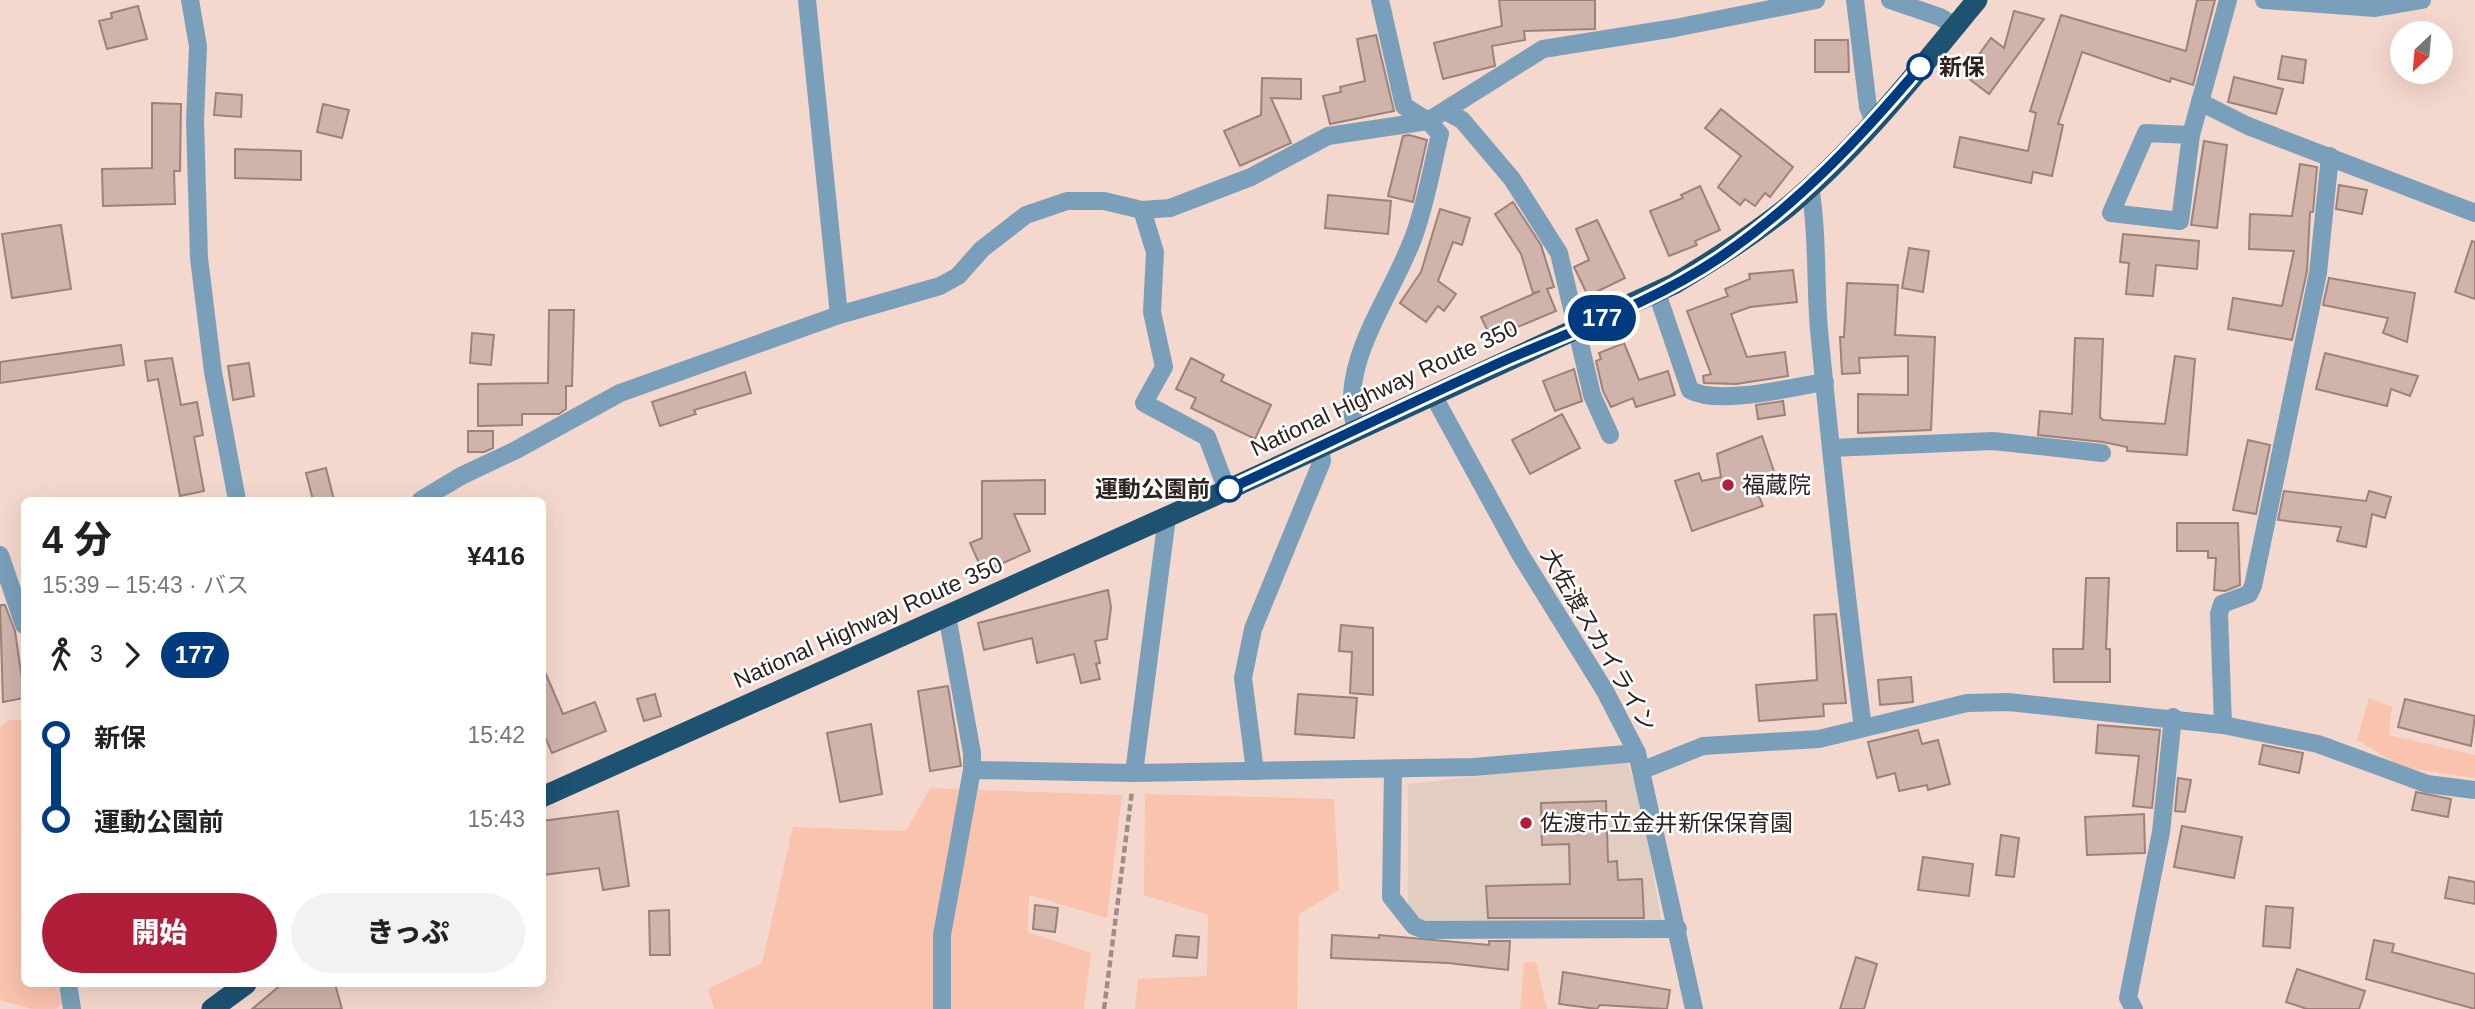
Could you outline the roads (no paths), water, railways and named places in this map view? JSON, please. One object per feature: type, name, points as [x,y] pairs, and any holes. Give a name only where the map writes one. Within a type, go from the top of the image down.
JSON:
[{"type":"highway","name":"National Highway Route 350","points":[[546,795],[1227,490],[1657,293],[1720,257],[1810,186],[1874,122],[1977,0]]},
{"type":"highway","points":[[215,1008],[242,987]]},
{"type":"street","points":[[190,0],[198,46],[195,121],[199,258],[213,372],[235,497]]},
{"type":"street","points":[[807,0],[839,315]]},
{"type":"street","points":[[1356,430],[1352,404],[1361,354],[1415,233],[1440,134],[1428,121],[1404,106],[1380,0]]},
{"type":"street","points":[[426,497],[460,476],[516,450],[620,393],[839,315],[940,286],[958,276],[982,249],[1026,215],[1067,201],[1104,201],[1142,210],[1170,208],[1230,186],[1328,136],[1428,121],[1447,111],[1511,66],[1543,49],[1675,28],[1816,0]]},
{"type":"street","points":[[1855,0],[1868,107],[1874,122]]},
{"type":"street","points":[[1890,0],[1905,3],[1955,26]]},
{"type":"street","points":[[2191,135],[2147,133],[2111,213],[2180,220],[2191,135],[2228,0]]},
{"type":"street","points":[[2264,0],[2375,8],[2422,0]]},
{"type":"street","points":[[2200,102],[2248,126],[2475,213]]},
{"type":"street","points":[[1447,111],[1462,120],[1512,179],[1559,253],[1592,395],[1610,435]]},
{"type":"street","points":[[2223,725],[2219,614],[2222,604],[2249,594],[2253,586],[2318,273],[2330,156]]},
{"type":"street","points":[[1810,186],[1831,448],[1863,728]]},
{"type":"street","points":[[1142,210],[1155,251],[1152,312],[1164,367],[1144,403],[1207,437],[1227,490]]},
{"type":"street","points":[[1657,293],[1690,390],[1716,397],[1825,383]]},
{"type":"street","name":"大佐渡スカイライン","points":[[1433,395],[1520,554],[1605,691],[1640,762],[1694,1009]]},
{"type":"street","points":[[1831,448],[1993,441],[2102,453]]},
{"type":"street","points":[[1255,771],[1242,678],[1253,629],[1322,461],[1320,447]]},
{"type":"street","points":[[1134,773],[1167,517]]},
{"type":"street","points":[[0,555],[21,616]]},
{"type":"street","points":[[942,1009],[943,935],[972,770],[972,753],[947,615]]},
{"type":"street","points":[[972,770],[1134,773],[1474,768],[1640,762],[1703,746],[1819,739],[1967,703],[2008,702],[2173,717],[2223,725],[2318,744],[2427,784],[2475,790]]},
{"type":"street","points":[[2134,1009],[2128,998],[2161,832],[2173,717]]},
{"type":"street","points":[[1393,769],[1391,897],[1414,926],[1424,930],[1678,929]]},
{"type":"street","points":[[68,987],[72,1009]]},
{"type":"place","name":"新保","points":[[1920,67]]},
{"type":"place","name":"福蔵院","points":[[1728,485]]},
{"type":"place","name":"運動公園前","points":[[1229,489]]},
{"type":"place","name":"佐渡市立金井新保保育園","points":[[1526,823]]}]
